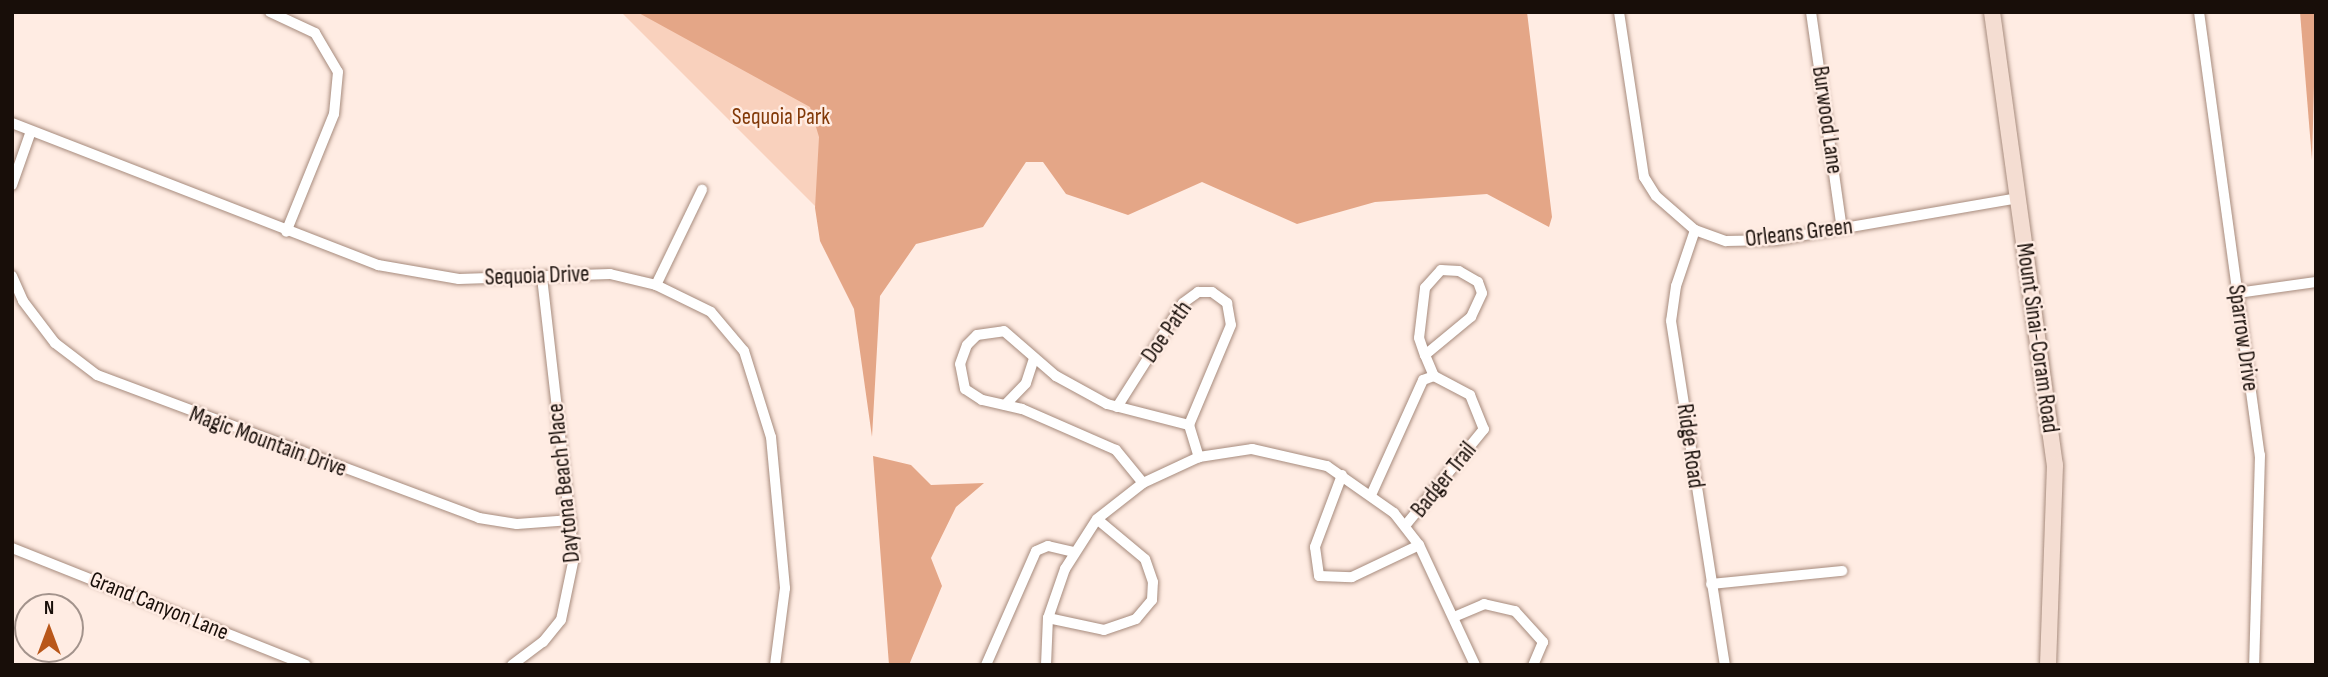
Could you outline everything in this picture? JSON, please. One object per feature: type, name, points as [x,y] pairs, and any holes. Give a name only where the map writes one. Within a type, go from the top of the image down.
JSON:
[{"type":"main road","name":"Mount Sinai-Coram Road","points":[[1992,12],[2055,464],[2048,665]]},
{"type":"street","points":[[270,12],[315,33],[338,72],[334,114],[286,232]]},
{"type":"street","name":"Orleans Green","points":[[1619,12],[1644,177],[1656,196],[1695,230],[1748,242],[1842,229],[2018,198]]},
{"type":"street","name":"Burwood Lane","points":[[1811,12],[1842,229]]},
{"type":"street","name":"Sparrow Drive","points":[[2199,12],[2260,455],[2254,665]]},
{"type":"street","name":"Sequoia Drive","points":[[12,123],[286,232],[423,275],[542,278],[610,274],[656,285],[693,302],[732,331],[759,389],[771,437],[785,588],[775,665]]},
{"type":"street","points":[[12,185],[31,131]]},
{"type":"street","points":[[656,285],[702,190]]},
{"type":"street","name":"Ridge Road","points":[[1695,230],[1676,286],[1671,321],[1725,665]]},
{"type":"street","points":[[1372,494],[1415,393],[1423,380],[1434,376],[1425,355],[1419,338],[1420,304],[1435,274],[1460,271],[1478,282],[1482,293],[1471,317],[1425,355]]},
{"type":"street","name":"Magic Mountain Drive","points":[[12,276],[37,322],[97,375],[479,518],[517,524],[571,520]]},
{"type":"street","name":"Daytona Beach Place","points":[[512,665],[543,642],[564,612],[574,558],[542,278]]},
{"type":"street","points":[[2237,293],[2316,282]]},
{"type":"street","name":"Doe Path","points":[[1117,407],[1183,303],[1198,292],[1212,292],[1227,303],[1231,325],[1189,425]]},
{"type":"street","points":[[1143,483],[1116,450],[1006,405],[982,401],[965,389],[960,364],[967,345],[977,335],[1004,331],[1034,359],[1117,407],[1189,425],[1199,457]]},
{"type":"street","points":[[1006,405],[1027,383],[1034,359]]},
{"type":"street","name":"Badger Trail","points":[[1405,526],[1483,429],[1471,395],[1434,376]]},
{"type":"street","points":[[1046,665],[1048,618],[1073,552],[1097,519],[1143,483],[1199,457],[1252,449],[1287,453],[1342,475],[1372,494],[1405,526],[1419,545],[1475,665]]},
{"type":"street","points":[[1342,475],[1315,547],[1319,576],[1352,577],[1419,545]]},
{"type":"street","points":[[1048,618],[1104,630],[1136,619],[1152,600],[1153,582],[1144,559],[1097,519]]},
{"type":"street","points":[[986,665],[1036,551],[1048,546],[1073,552]]},
{"type":"street","name":"Grand Canyon Lane","points":[[12,548],[306,665]]},
{"type":"street","points":[[1711,584],[1842,571]]},
{"type":"street","points":[[1454,617],[1484,604],[1515,611],[1543,642],[1533,665]]},
{"type":"green space","name":"Sequoia Park","points":[[621,12],[666,12],[823,97],[824,215]]},
{"type":"shaded area","points":[[637,12],[1527,12],[1552,217],[1549,227],[1487,194],[1375,202],[1297,224],[1202,182],[1128,215],[1066,194],[1043,162],[1026,162],[983,227],[916,244],[880,296],[872,437],[854,309],[820,241],[815,208],[819,137],[810,107]]},
{"type":"shaded area","points":[[2300,12],[2316,12],[2312,160]]},
{"type":"shaded area","points":[[873,456],[911,465],[931,485],[984,483],[956,507],[931,558],[942,586],[909,665],[889,665]]}]
